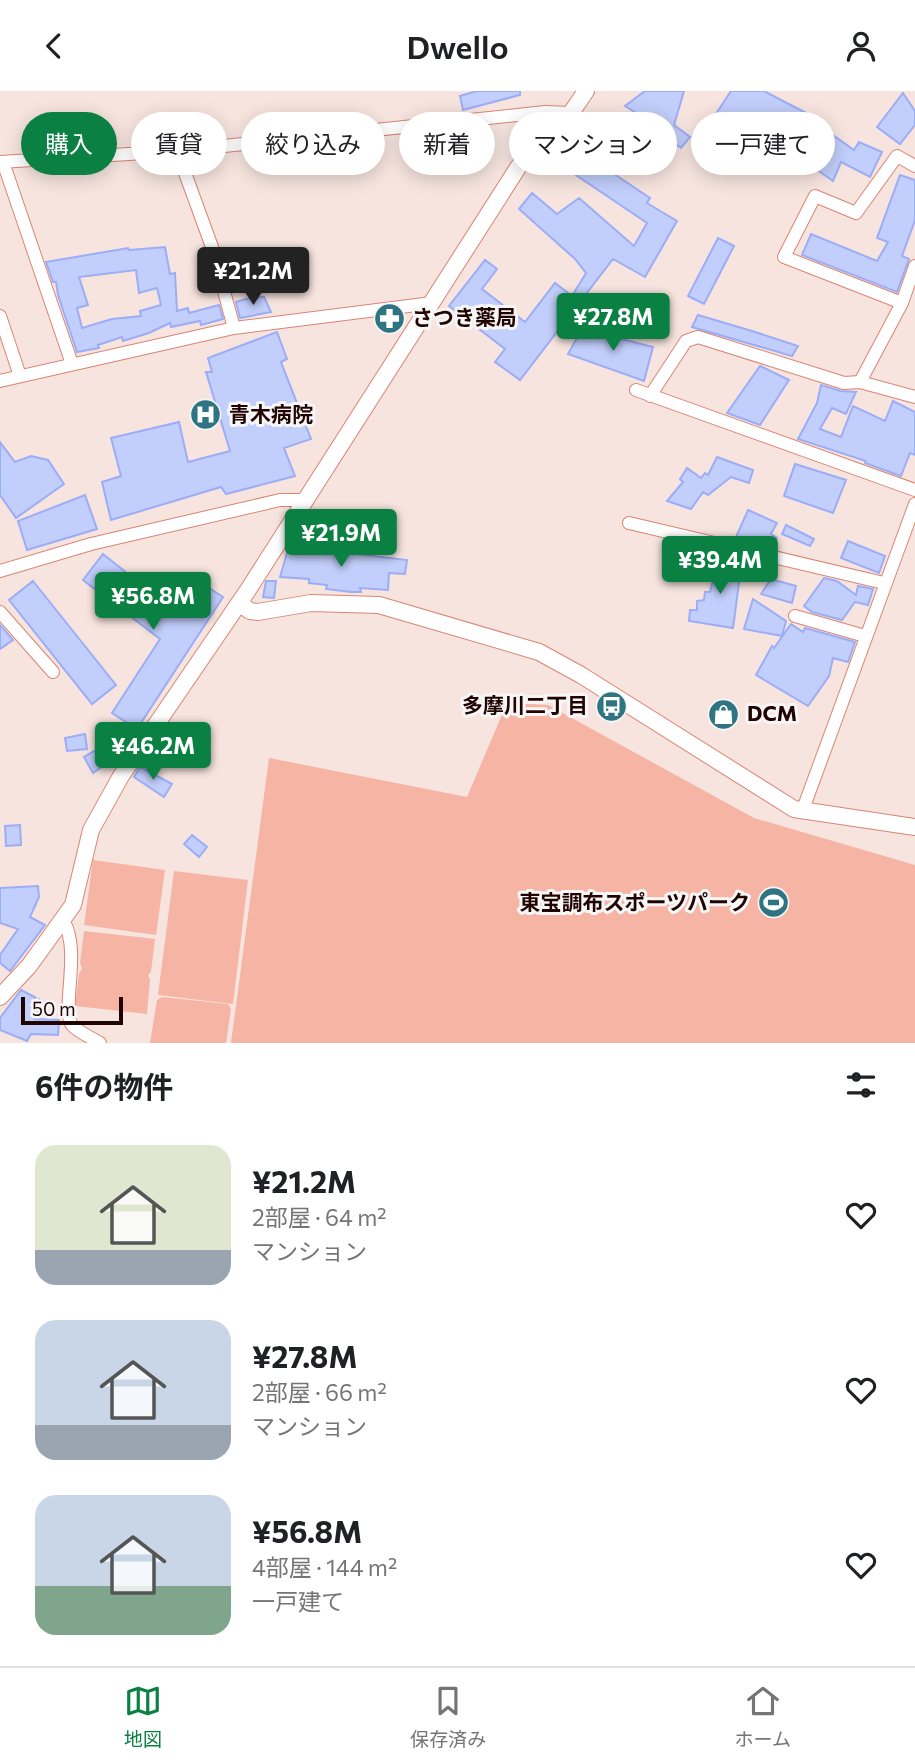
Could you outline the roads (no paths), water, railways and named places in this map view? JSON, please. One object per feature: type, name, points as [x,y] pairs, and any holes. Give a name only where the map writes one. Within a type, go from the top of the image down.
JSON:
[{"type":"street","points":[[572,112],[586,91]]},
{"type":"street","points":[[227,146],[509,116]]},
{"type":"street","points":[[72,364],[1,162],[131,154]]},
{"type":"street","points":[[902,303],[784,257],[815,196],[856,213],[897,156],[915,166]]},
{"type":"street","points":[[186,175],[212,247],[234,328]]},
{"type":"street","points":[[0,997],[64,922],[73,905],[95,821],[173,696],[239,603],[513,175]]},
{"type":"street","points":[[860,382],[902,303],[915,266]]},
{"type":"street","points":[[0,381],[234,328],[432,303]]},
{"type":"street","points":[[0,316],[20,376]]},
{"type":"street","points":[[650,396],[686,341],[698,337],[844,383],[860,382],[915,397]]},
{"type":"street","points":[[636,390],[915,490]]},
{"type":"street","points":[[0,571],[91,544],[280,500],[304,500]]},
{"type":"street","points":[[802,813],[915,504]]},
{"type":"street","points":[[629,523],[884,583]]},
{"type":"street","points":[[239,603],[250,611],[258,612],[310,603],[379,605],[539,652],[581,674],[802,813],[915,827]]},
{"type":"street","points":[[0,612],[53,672]]},
{"type":"street","points":[[795,616],[865,636]]},
{"type":"street","points":[[64,922],[70,932],[73,967],[68,1016],[72,1025],[100,1043]]},
{"type":"place","name":"さつき薬局","points":[[389,318]]},
{"type":"place","name":"青木病院","points":[[206,415]]},
{"type":"place","name":"多摩川二丁目","points":[[611,706]]},
{"type":"place","name":"DCM","points":[[724,714]]},
{"type":"place","name":"東宝調布スポーツパーク","points":[[773,903]]}]
